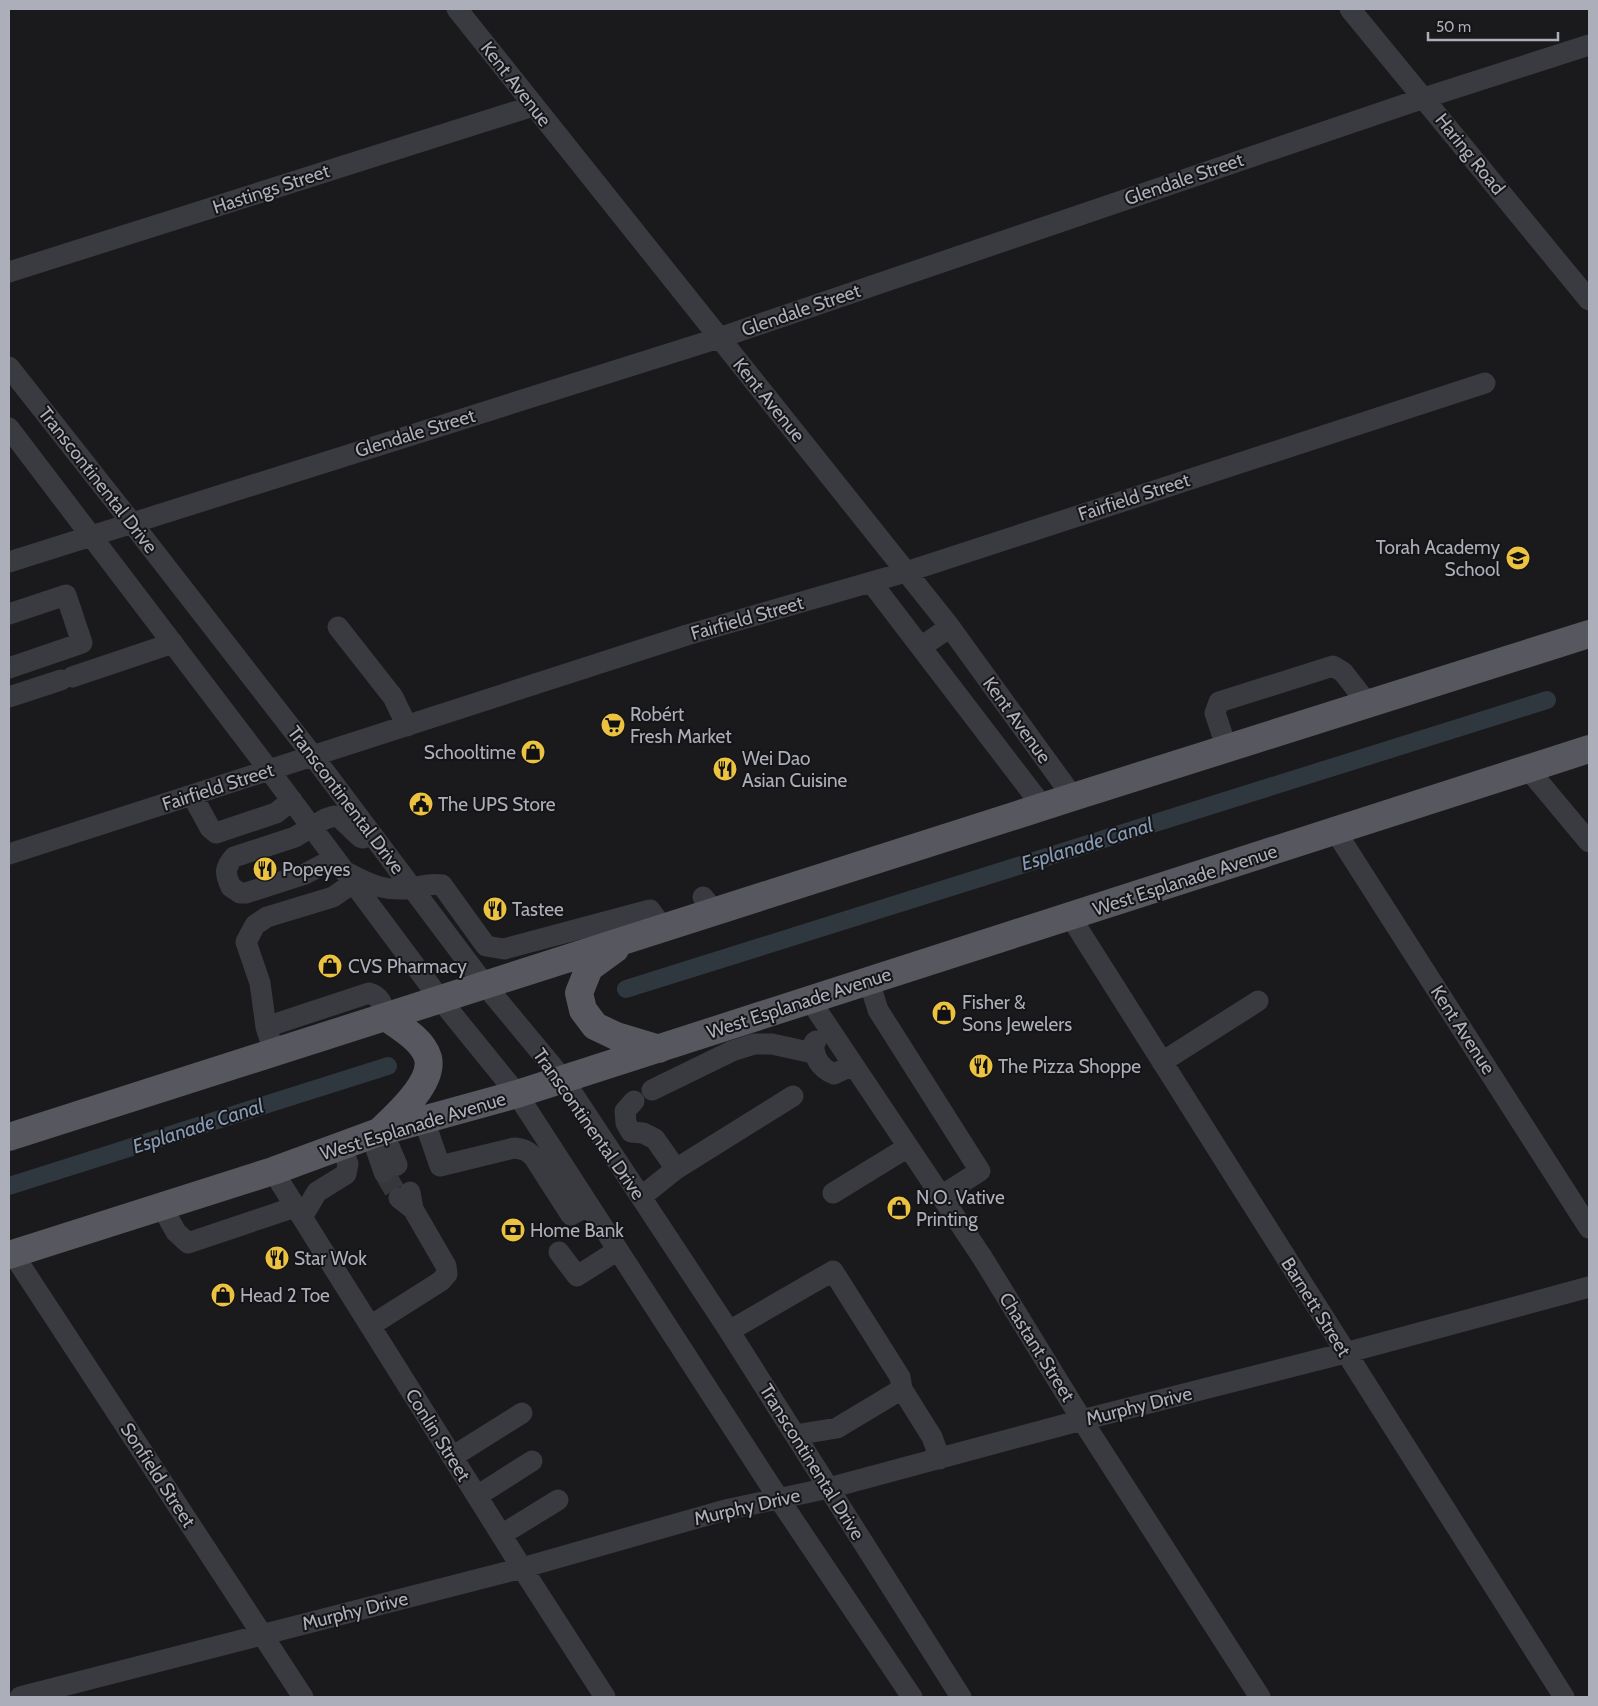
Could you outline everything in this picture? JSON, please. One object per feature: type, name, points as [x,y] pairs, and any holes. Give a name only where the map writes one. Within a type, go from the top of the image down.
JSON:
[{"type":"main road","points":[[9,1137],[663,928],[709,904],[1073,797],[1556,646],[1589,634]]},
{"type":"main road","points":[[1556,646],[1589,657]]},
{"type":"main road","points":[[1528,769],[1530,757],[1533,754],[1589,732]]},
{"type":"main road","name":"West Esplanade Avenue","points":[[11,1255],[273,1171],[379,1132],[517,1094],[1336,832],[1589,749]]},
{"type":"main road","points":[[630,938],[589,968],[579,993],[583,1010],[595,1026],[616,1036],[659,1049]]},
{"type":"main road","points":[[379,1132],[413,1099],[426,1076],[428,1058],[419,1043],[386,1017]]},
{"type":"street","name":"Kent Avenue","points":[[457,9],[950,626],[1073,797]]},
{"type":"street","name":"Haring Road","points":[[1350,9],[1589,300]]},
{"type":"street","name":"Glendale Street","points":[[9,562],[719,338],[1424,98],[1589,46]]},
{"type":"street","name":"Hastings Street","points":[[9,272],[533,106]]},
{"type":"street","name":"Transcontinental Drive","points":[[9,367],[313,756],[386,845],[412,888],[485,985],[562,1079],[729,1330],[961,1697]]},
{"type":"street","name":"Fairfield Street","points":[[9,854],[687,635],[906,572],[1485,382]]},
{"type":"street","name":"Transcontinental Drive","points":[[9,428],[292,800],[440,1000],[517,1094],[544,1154],[589,1204],[779,1499],[912,1697]]},
{"type":"street","points":[[871,582],[1043,806]]},
{"type":"street","points":[[9,614],[66,595],[82,643],[9,668]]},
{"type":"street","points":[[921,647],[950,626]]},
{"type":"street","points":[[338,627],[392,697],[407,726]]},
{"type":"street","points":[[9,697],[173,643]]},
{"type":"street","points":[[1226,748],[1214,713],[1219,702],[1333,666],[1343,672],[1368,704]]},
{"type":"street","points":[[1019,775],[1044,756]]},
{"type":"street","points":[[1528,769],[1589,842]]},
{"type":"street","points":[[192,795],[210,828],[216,833],[276,813],[292,800]]},
{"type":"street","points":[[386,845],[360,837],[340,818],[334,816],[325,819],[294,837],[234,857],[227,865],[226,871],[231,887],[240,893],[246,893],[305,874],[344,870],[372,885],[390,889],[412,888],[430,883],[442,885],[486,946],[504,949],[650,910],[663,928]]},
{"type":"street","name":"Kent Avenue","points":[[1336,832],[1589,1228]]},
{"type":"street","points":[[274,1052],[266,1027],[260,983],[246,942],[255,926],[267,917],[333,897],[344,870]]},
{"type":"street","name":"Barnett Street","points":[[1070,916],[1564,1697]]},
{"type":"street","points":[[869,981],[878,1010],[980,1171],[941,1196]]},
{"type":"street","points":[[266,1027],[369,993],[376,995],[382,1001],[386,1017]]},
{"type":"street","name":"Chastant Street","points":[[810,1000],[982,1257],[1082,1420],[1260,1697]]},
{"type":"street","points":[[1162,1062],[1258,1001]]},
{"type":"street","points":[[830,1029],[814,1042],[813,1053],[825,1070],[834,1074],[853,1065]]},
{"type":"street","points":[[676,1170],[655,1138],[642,1133],[631,1132],[626,1123],[625,1112],[643,1095],[732,1051],[754,1044],[772,1044],[813,1053]]},
{"type":"street","points":[[641,1197],[676,1170],[793,1096]]},
{"type":"street","points":[[424,1120],[440,1166],[514,1148],[523,1148],[530,1152],[544,1154]]},
{"type":"street","points":[[379,1132],[388,1144],[390,1169]]},
{"type":"street","points":[[162,1207],[176,1232],[188,1243],[299,1212],[317,1192],[346,1174],[348,1164],[341,1146]]},
{"type":"street","points":[[833,1193],[908,1147]]},
{"type":"street","name":"Conlin Street","points":[[273,1171],[605,1697]]},
{"type":"street","points":[[370,1326],[441,1281],[446,1274],[446,1266],[407,1200]]},
{"type":"street","points":[[559,1252],[577,1276],[618,1250]]},
{"type":"street","name":"Sonfield Street","points":[[11,1255],[303,1697]]},
{"type":"street","points":[[729,1330],[833,1272],[900,1376],[902,1389],[932,1437],[940,1459]]},
{"type":"street","name":"Murphy Drive","points":[[20,1697],[522,1568],[724,1510],[828,1488],[1082,1420],[1345,1353],[1589,1287]]},
{"type":"street","points":[[795,1435],[837,1428],[902,1389]]},
{"type":"street","points":[[452,1457],[522,1413]]},
{"type":"street","points":[[477,1496],[532,1461]]},
{"type":"street","points":[[501,1535],[558,1500]]},
{"type":"waterway","name":"Esplanade Canal","points":[[626,989],[1547,700]]},
{"type":"waterway","name":"Esplanade Canal","points":[[9,1186],[388,1066]]},
{"type":"tunnel","points":[[384,1172],[399,1198]]},
{"type":"place","name":"Torah Academy School","points":[[1518,558]]},
{"type":"place","name":"Robért Fresh Market","points":[[613,725]]},
{"type":"place","name":"Schooltime","points":[[533,752]]},
{"type":"place","name":"Wei Dao Asian Cuisine","points":[[725,769]]},
{"type":"place","name":"The UPS Store","points":[[421,804]]},
{"type":"place","name":"Popeyes","points":[[265,869]]},
{"type":"place","name":"Tastee","points":[[495,909]]},
{"type":"place","name":"CVS Pharmacy","points":[[330,966]]},
{"type":"place","name":"Fisher & Sons Jewelers","points":[[944,1013]]},
{"type":"place","name":"The Pizza Shoppe","points":[[981,1066]]},
{"type":"place","name":"N.O. Vative Printing","points":[[899,1208]]},
{"type":"place","name":"Home Bank","points":[[513,1230]]},
{"type":"place","name":"Star Wok","points":[[277,1258]]},
{"type":"place","name":"Head 2 Toe","points":[[223,1295]]}]
